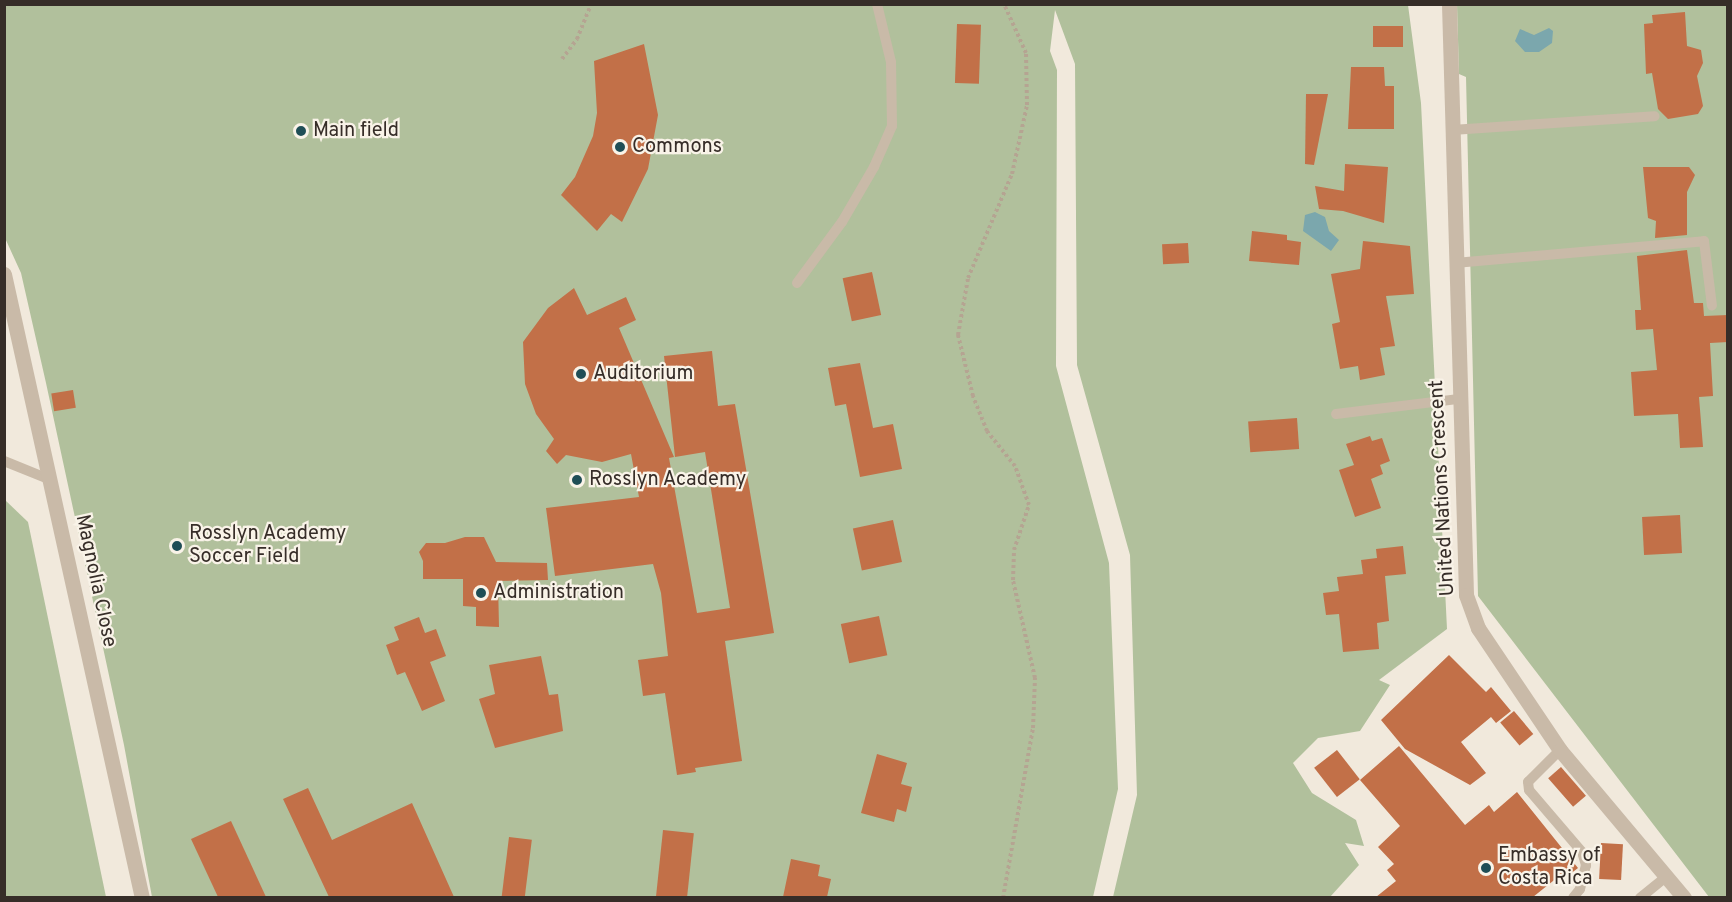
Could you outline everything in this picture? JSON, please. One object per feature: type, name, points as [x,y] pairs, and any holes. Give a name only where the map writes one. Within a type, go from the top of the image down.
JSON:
[{"type":"street","name":"United Nations Crescent","points":[[1449,4],[1466,595],[1478,628],[1560,750],[1684,897]]},
{"type":"street","name":"Magnolia Close","points":[[4,274],[142,897]]},
{"type":"lane","points":[[796,283],[842,222],[874,167],[892,126],[891,62],[877,4]]},
{"type":"lane","points":[[1452,130],[1655,116]]},
{"type":"lane","points":[[1455,263],[1704,241],[1712,306]]},
{"type":"lane","points":[[1336,414],[1459,399]]},
{"type":"lane","points":[[4,461],[51,480]]},
{"type":"lane","points":[[1560,750],[1528,782],[1529,790],[1582,852],[1586,866],[1580,888],[1573,897]]},
{"type":"lane","points":[[1640,897],[1667,876]]},
{"type":"path","points":[[562,59],[577,39],[591,4]]},
{"type":"path","points":[[1003,897],[1011,838],[1026,782],[1033,728],[1035,678],[1013,580],[1014,549],[1029,505],[1015,466],[987,431],[958,336],[968,278],[1012,174],[1027,105],[1026,52],[1004,4]]},
{"type":"green space","name":"Rosslyn Academy","points":[[4,5],[1408,5],[1421,103],[1447,629],[1379,680],[1390,685],[1360,731],[1318,738],[1293,763],[1312,793],[1356,820],[1364,846],[1345,843],[1359,865],[1330,897],[1113,897],[1137,795],[1130,555],[1077,365],[1075,64],[1055,10],[1050,51],[1057,70],[1056,366],[1109,563],[1118,789],[1093,897],[152,897],[124,745],[46,383],[21,273],[5,238]]},
{"type":"green space","points":[[1457,5],[1727,5],[1727,897],[1709,897],[1478,596],[1466,77],[1459,74]]},
{"type":"green space","points":[[4,499],[28,522],[106,897],[5,897]]},
{"type":"water","points":[[1549,28],[1553,31],[1552,43],[1539,52],[1525,52],[1515,41],[1520,29],[1534,35]]},
{"type":"water","points":[[1315,212],[1325,217],[1329,231],[1339,240],[1331,251],[1303,231],[1305,215]]},
{"type":"building","points":[[1685,12],[1687,46],[1701,50],[1703,63],[1697,76],[1703,106],[1698,114],[1668,119],[1658,109],[1652,73],[1646,74],[1644,24],[1653,23],[1652,15]]},
{"type":"building","points":[[957,24],[981,25],[979,84],[955,83]]},
{"type":"building","points":[[1373,26],[1403,26],[1403,47],[1373,47]]},
{"type":"building","name":"Commons","points":[[644,44],[658,115],[648,169],[622,222],[611,214],[597,231],[561,195],[575,177],[593,136],[597,113],[594,61]]},
{"type":"building","points":[[1351,67],[1384,67],[1385,86],[1394,86],[1394,129],[1348,129]]},
{"type":"building","points":[[1306,94],[1328,94],[1314,165],[1305,164]]},
{"type":"building","points":[[1345,164],[1388,167],[1384,223],[1343,211],[1319,209],[1315,186],[1344,191]]},
{"type":"building","points":[[1643,167],[1689,167],[1695,175],[1687,192],[1687,235],[1655,238],[1656,221],[1648,218]]},
{"type":"building","points":[[1252,231],[1287,235],[1287,240],[1301,242],[1299,265],[1249,261]]},
{"type":"building","points":[[1363,241],[1410,246],[1414,294],[1386,296],[1395,346],[1380,348],[1385,375],[1360,380],[1358,366],[1340,369],[1332,324],[1340,322],[1331,274],[1360,269]]},
{"type":"building","points":[[1188,243],[1189,263],[1163,264],[1162,244]]},
{"type":"building","points":[[1687,250],[1694,303],[1703,303],[1704,316],[1728,315],[1728,342],[1710,343],[1713,396],[1699,397],[1703,447],[1680,448],[1678,414],[1634,416],[1631,372],[1657,370],[1653,329],[1636,330],[1635,310],[1641,310],[1637,256]]},
{"type":"building","points":[[872,272],[881,315],[852,321],[843,278]]},
{"type":"building","points":[[574,288],[587,315],[626,297],[636,320],[619,328],[674,457],[669,458],[697,613],[730,608],[705,452],[675,457],[664,356],[712,351],[718,406],[735,404],[774,633],[725,641],[742,761],[695,768],[696,772],[677,775],[665,693],[643,696],[638,660],[668,656],[661,593],[653,564],[555,576],[546,508],[639,497],[631,454],[602,462],[566,455],[557,464],[546,451],[554,439],[536,414],[525,384],[523,342],[548,308]]},
{"type":"building","points":[[860,363],[873,428],[893,424],[902,469],[860,477],[846,404],[835,406],[828,368]]},
{"type":"building","points":[[73,390],[76,408],[54,411],[51,393]]},
{"type":"building","points":[[1297,418],[1299,449],[1250,452],[1248,421]]},
{"type":"building","points":[[1370,436],[1372,441],[1382,438],[1390,461],[1380,465],[1383,474],[1371,479],[1381,508],[1355,517],[1339,470],[1354,465],[1346,444]]},
{"type":"building","points":[[1680,515],[1682,553],[1644,555],[1642,517]]},
{"type":"building","points":[[893,520],[902,562],[862,571],[853,529]]},
{"type":"building","name":"Administration","points":[[465,537],[484,537],[496,562],[547,563],[548,580],[498,581],[499,627],[476,626],[476,607],[463,606],[463,579],[423,579],[423,561],[419,552],[426,543],[445,543]]},
{"type":"building","points":[[1403,546],[1406,574],[1385,576],[1389,621],[1377,623],[1379,649],[1343,652],[1339,614],[1326,615],[1323,593],[1339,591],[1337,577],[1363,574],[1361,560],[1377,558],[1376,549]]},
{"type":"building","points":[[879,616],[887,655],[849,663],[841,624]]},
{"type":"building","points":[[419,617],[425,633],[436,629],[446,656],[430,662],[445,701],[422,711],[405,672],[397,675],[386,645],[399,640],[394,627]]},
{"type":"building","points":[[1449,655],[1486,692],[1491,687],[1511,711],[1496,723],[1491,717],[1461,742],[1486,773],[1470,785],[1405,749],[1381,720]]},
{"type":"building","points":[[541,656],[549,695],[558,694],[563,731],[495,748],[479,699],[495,694],[489,665]]},
{"type":"building","points":[[1514,711],[1533,734],[1519,746],[1500,723]]},
{"type":"building","points":[[1399,746],[1465,825],[1489,805],[1494,812],[1517,792],[1578,868],[1561,881],[1558,877],[1533,897],[1376,897],[1396,881],[1387,870],[1394,864],[1378,847],[1400,826],[1360,780]]},
{"type":"building","points":[[1337,750],[1360,779],[1337,797],[1314,768]]},
{"type":"building","points":[[877,754],[907,763],[901,784],[912,787],[906,812],[897,809],[894,822],[861,813]]},
{"type":"building","points":[[1561,767],[1586,796],[1573,807],[1548,778]]},
{"type":"building","points":[[308,788],[332,840],[412,803],[454,897],[329,897],[283,799]]},
{"type":"building","points":[[231,821],[266,897],[218,897],[191,839]]},
{"type":"building","points":[[663,830],[694,833],[687,898],[656,897]]},
{"type":"building","points":[[509,837],[532,840],[525,898],[502,897]]},
{"type":"building","points":[[1601,843],[1623,844],[1621,880],[1599,879]]},
{"type":"building","points":[[791,859],[820,865],[818,876],[831,879],[827,897],[783,897]]},
{"type":"place","name":"Main field","points":[[301,131]]},
{"type":"place","name":"Commons","points":[[620,147]]},
{"type":"place","name":"Auditorium","points":[[581,374]]},
{"type":"place","name":"Rosslyn Academy","points":[[577,480]]},
{"type":"place","name":"Rosslyn Academy Soccer Field","points":[[177,546]]},
{"type":"place","name":"Administration","points":[[481,593]]},
{"type":"place","name":"Embassy of Costa Rica","points":[[1486,868]]}]
